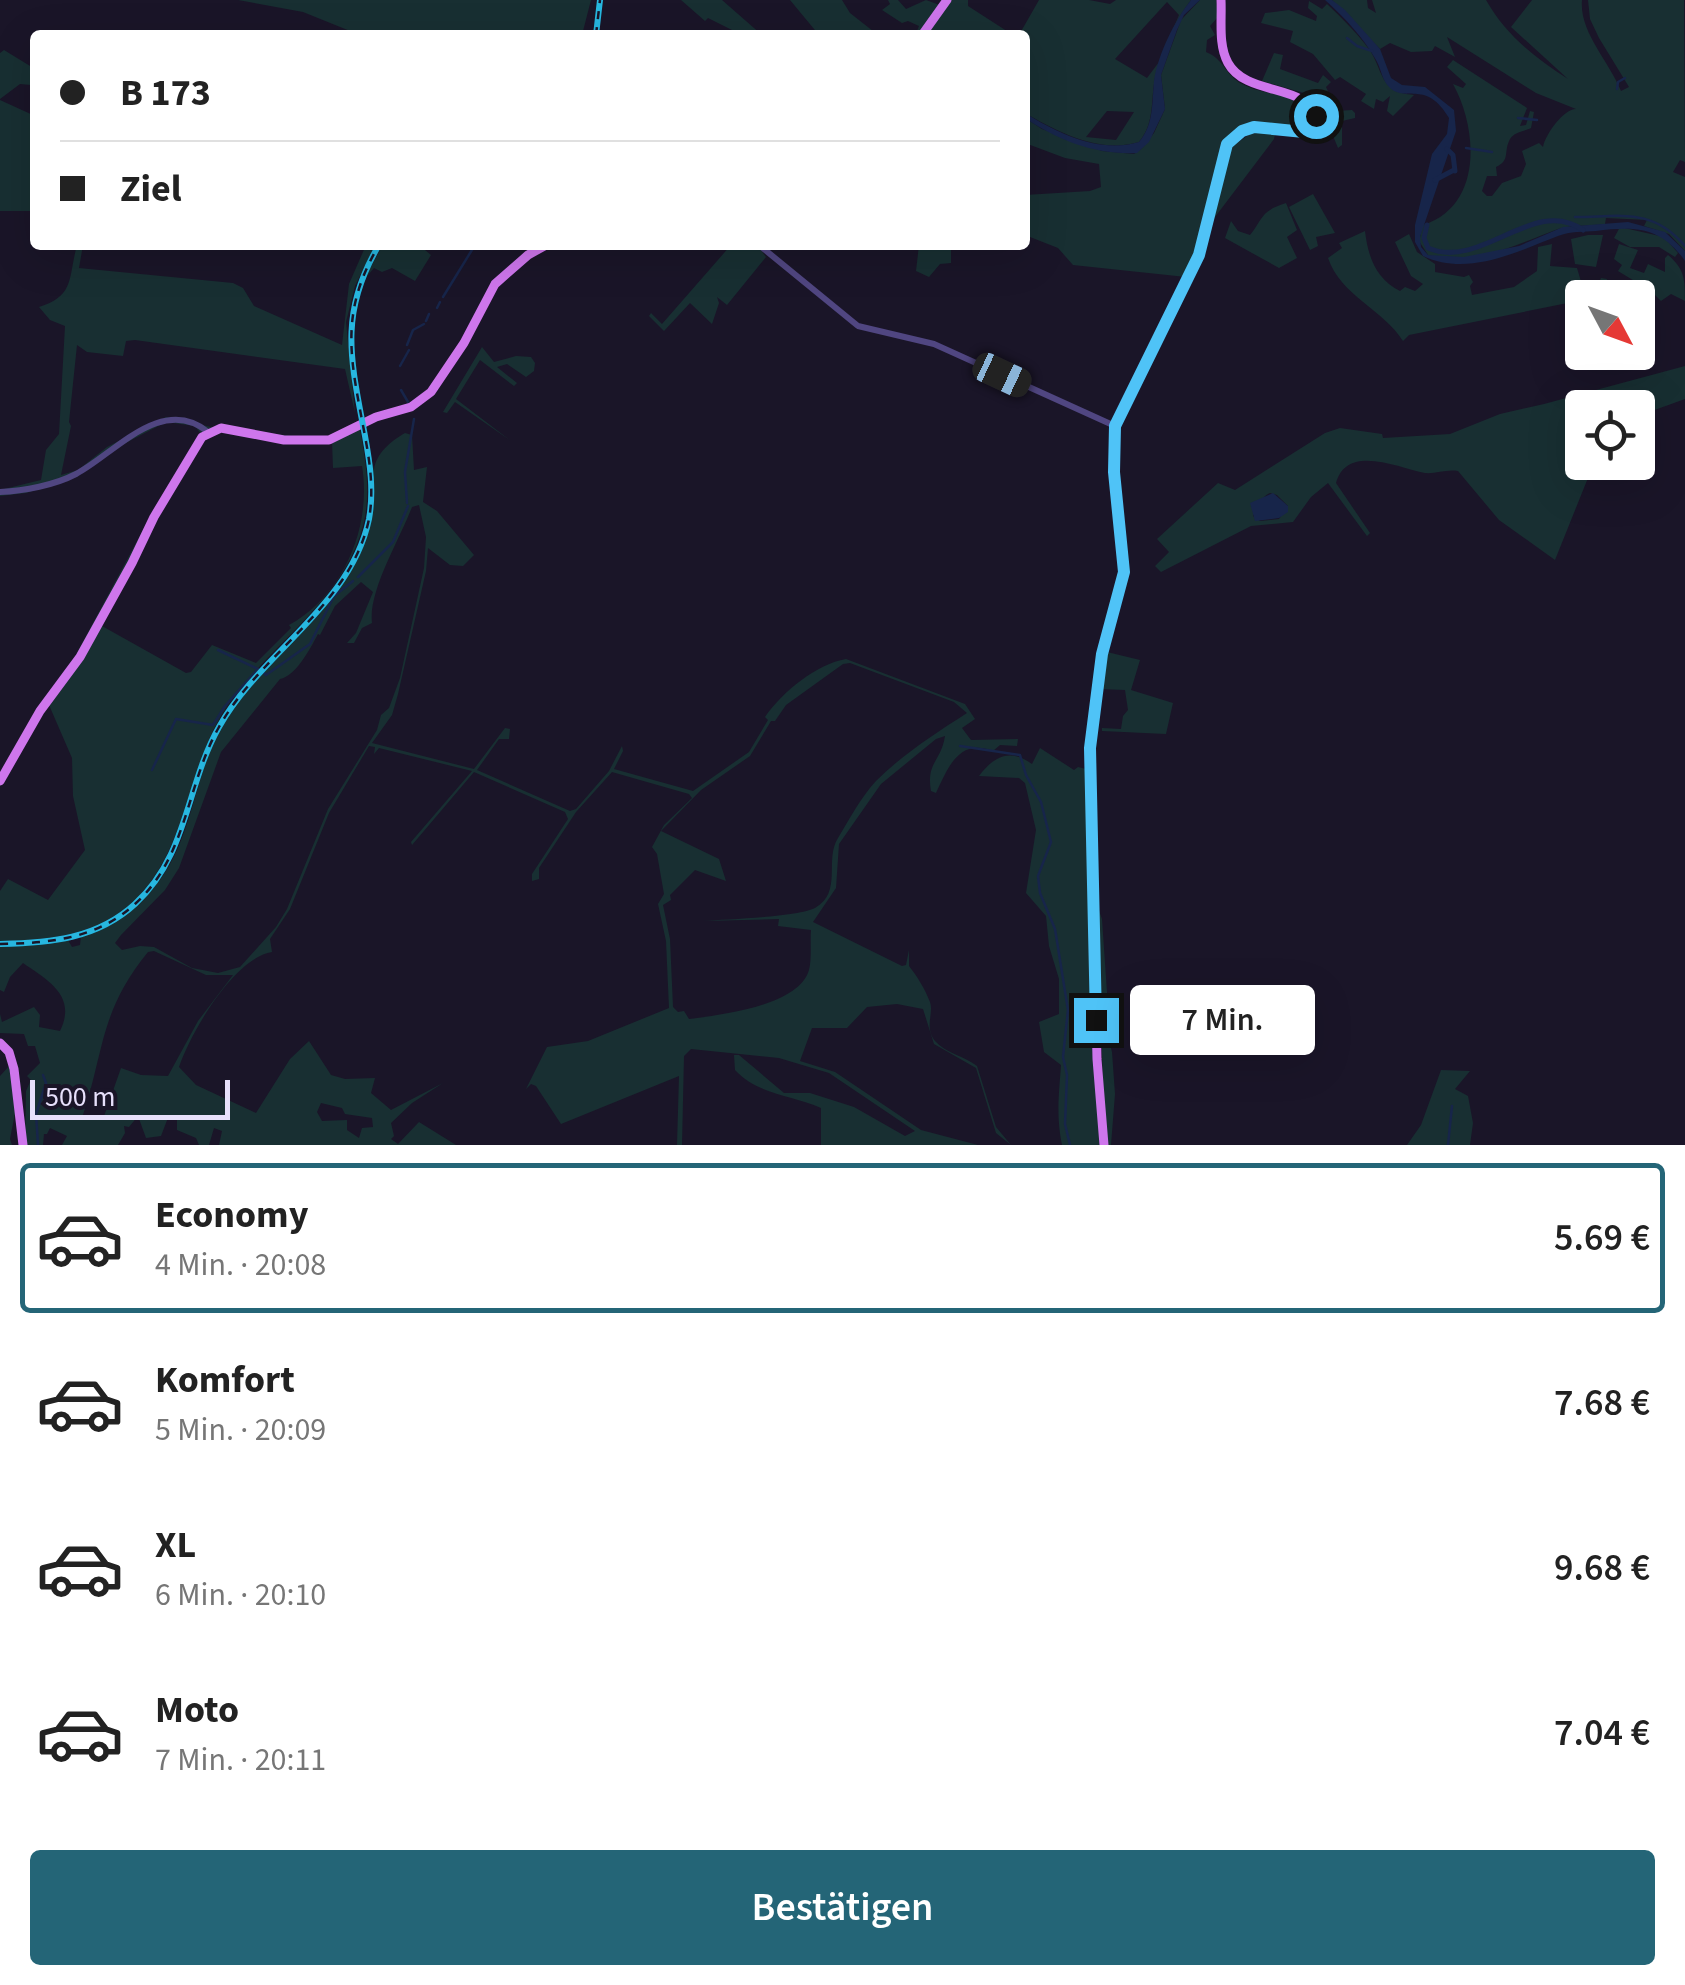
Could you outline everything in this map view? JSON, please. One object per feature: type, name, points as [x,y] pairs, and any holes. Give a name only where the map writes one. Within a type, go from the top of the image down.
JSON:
[{"type":"main road","points":[[926,30],[947,0]]},
{"type":"main road","points":[[1104,1145],[1097,1059],[1090,765],[1102,654],[1124,572],[1114,472],[1115,426],[1199,255],[1227,144],[1242,131],[1254,127],[1304,132],[1315,121],[1314,109],[1303,100],[1239,76],[1223,50],[1221,0]]},
{"type":"main road","points":[[0,781],[40,712],[80,657],[170,488],[208,432],[221,428],[284,440],[329,440],[376,417],[417,404],[431,392],[464,342],[495,284],[536,250]]},
{"type":"main road","points":[[0,1043],[14,1069],[24,1145]]},
{"type":"street","points":[[765,250],[858,326],[934,344],[1115,426]]},
{"type":"street","points":[[0,492],[20,491],[73,476],[106,450],[165,420],[188,421],[208,432]]},
{"type":"green space","points":[[238,0],[591,0],[583,30],[348,30],[303,12]]},
{"type":"green space","points":[[681,0],[722,0],[756,30],[732,30],[708,18],[705,21]]},
{"type":"green space","points":[[790,0],[842,0],[850,13],[872,30],[815,30]]},
{"type":"green space","points":[[888,0],[898,0],[906,9],[926,0],[945,7],[949,0],[968,0],[968,6],[1005,30],[917,30],[919,26],[908,21],[902,23],[882,10],[890,4]]},
{"type":"green space","points":[[1039,0],[1110,4],[1116,0],[1191,0],[1172,32],[1179,15],[1167,2],[1115,59],[1147,78],[1163,53],[1154,82],[1150,118],[1139,142],[1109,145],[1065,134],[1030,116],[1030,30],[1022,30]],"holes":[[[1107,111],[1134,112],[1116,140],[1086,137]]]},
{"type":"green space","points":[[1200,0],[1216,0],[1218,17],[1210,26],[1215,35],[1207,40],[1206,52],[1242,84],[1288,97],[1313,118],[1306,129],[1270,125],[1231,135],[1207,224],[1186,277],[1073,265],[1058,248],[1030,237],[1030,195],[1101,187],[1099,164],[1065,158],[1030,145],[1030,121],[1102,151],[1134,154],[1154,133],[1165,109],[1161,75],[1181,20]]},
{"type":"green space","points":[[1332,0],[1367,0],[1368,8],[1376,13],[1372,0],[1486,0],[1522,44],[1568,79],[1511,27],[1532,0],[1582,0],[1585,24],[1621,91],[1629,87],[1590,19],[1588,0],[1684,0],[1685,162],[1680,160],[1673,172],[1685,177],[1685,251],[1669,234],[1644,226],[1647,220],[1606,218],[1605,224],[1558,229],[1478,256],[1462,259],[1428,255],[1419,241],[1423,225],[1443,215],[1457,201],[1470,164],[1467,122],[1453,84],[1463,88],[1466,84],[1447,67],[1453,60],[1527,108],[1520,126],[1526,125],[1530,111],[1534,112],[1531,128],[1510,139],[1505,158],[1496,167],[1497,176],[1487,176],[1482,191],[1487,196],[1492,196],[1502,183],[1521,176],[1526,164],[1522,151],[1539,143],[1543,147],[1556,123],[1576,109],[1536,93],[1447,37],[1455,57],[1435,46],[1432,51],[1411,52],[1390,43],[1380,49]]},
{"type":"green space","points":[[1309,1],[1322,9],[1327,4],[1351,28],[1371,52],[1391,88],[1414,95],[1393,116],[1387,111],[1390,96],[1383,102],[1376,99],[1374,109],[1361,101],[1366,94],[1340,77],[1335,80],[1313,54],[1290,42],[1293,31],[1261,23],[1265,13],[1289,10],[1316,21],[1317,16],[1308,8]]},
{"type":"green space","points":[[4,50],[30,66],[30,85],[20,84],[0,99],[0,53]]},
{"type":"green space","points":[[1274,53],[1283,55],[1280,69],[1318,83],[1323,75],[1331,82],[1326,87],[1337,111],[1355,113],[1355,118],[1342,121],[1342,145],[1338,148],[1324,114],[1304,93],[1262,81]]},
{"type":"green space","points":[[0,100],[30,114],[30,211],[0,211]]},
{"type":"green space","points":[[1250,134],[1275,134],[1274,139],[1212,221],[1227,150]]},
{"type":"green space","points":[[1313,194],[1335,233],[1316,237],[1318,246],[1310,250],[1289,207]]},
{"type":"green space","points":[[1286,203],[1297,230],[1287,237],[1297,258],[1279,268],[1225,238],[1231,221],[1238,231],[1250,235],[1267,212]]},
{"type":"green space","points":[[1620,227],[1664,237],[1678,253],[1675,257],[1659,247],[1630,247],[1614,238]]},
{"type":"green space","points":[[1365,231],[1375,266],[1400,291],[1405,287],[1415,291],[1423,284],[1411,276],[1395,242],[1409,234],[1417,252],[1435,264],[1435,272],[1469,275],[1472,295],[1514,287],[1537,271],[1538,247],[1552,244],[1550,266],[1577,268],[1581,280],[1565,280],[1565,304],[1409,335],[1403,341],[1334,271],[1328,258],[1342,248],[1339,243]]},
{"type":"green space","points":[[1603,235],[1596,267],[1575,264],[1571,239]]},
{"type":"green space","points":[[1619,244],[1638,250],[1630,268],[1644,273],[1648,264],[1665,272],[1668,255],[1678,265],[1685,301],[1671,294],[1661,301],[1655,295],[1655,280],[1633,280],[1618,271],[1622,265],[1614,259]]},
{"type":"green space","points":[[76,250],[82,250],[79,268],[233,283],[243,288],[254,306],[342,345],[349,284],[364,250],[373,250],[355,286],[346,322],[355,413],[345,369],[135,340],[126,341],[123,356],[87,352],[77,345],[71,426],[61,475],[78,470],[107,447],[166,417],[211,427],[301,437],[330,436],[359,424],[366,466],[366,508],[360,536],[348,562],[339,577],[350,557],[363,512],[362,466],[333,468],[332,442],[300,444],[223,431],[203,441],[155,520],[102,626],[186,673],[212,645],[256,663],[291,628],[289,625],[324,597],[221,716],[165,858],[135,900],[89,929],[54,937],[0,941],[0,891],[8,879],[48,900],[85,850],[73,796],[72,758],[49,705],[151,515],[201,434],[195,426],[166,422],[114,449],[73,478],[26,493],[0,496],[0,490],[41,480],[46,450],[59,434],[65,326],[50,320],[39,307],[59,297],[71,276]]},
{"type":"green space","points":[[380,250],[425,250],[431,255],[415,281],[392,268],[382,272],[374,268],[362,282]]},
{"type":"green space","points":[[727,250],[761,250],[766,257],[727,305],[717,297],[719,303],[712,324],[690,303],[664,331],[649,316],[651,313],[662,324]]},
{"type":"green space","points":[[918,250],[951,250],[951,263],[940,264],[929,277],[916,271]]},
{"type":"green space","points":[[482,347],[494,362],[516,356],[531,357],[535,363],[534,371],[526,377],[507,364],[497,367],[517,383],[514,386],[480,360],[456,399],[511,441],[455,402],[447,413],[443,412]]},
{"type":"green space","points":[[1685,366],[1685,399],[1655,410],[1655,390],[1596,390]]},
{"type":"green space","points":[[1565,398],[1565,480],[1587,480],[1555,560],[1499,520],[1458,471],[1425,473],[1362,461],[1342,471],[1336,483],[1370,533],[1367,536],[1328,483],[1311,497],[1293,522],[1251,526],[1161,572],[1155,566],[1169,552],[1157,539],[1218,483],[1235,490],[1325,433],[1340,428],[1382,434],[1383,438],[1450,434],[1500,414]],"holes":[[[1270,493],[1288,506],[1279,519],[1260,521],[1253,516]]]},
{"type":"green space","points":[[405,433],[412,435],[414,470],[427,467],[423,502],[437,511],[474,555],[463,566],[450,565],[428,548],[426,571],[392,715],[372,743],[474,769],[505,728],[510,729],[509,739],[499,739],[477,770],[570,811],[609,771],[622,746],[614,769],[693,791],[749,752],[768,720],[765,717],[791,689],[812,673],[846,659],[965,704],[975,719],[962,728],[971,740],[1018,739],[1017,746],[964,751],[951,764],[936,793],[931,791],[931,774],[945,736],[881,784],[839,844],[836,888],[813,922],[902,966],[906,965],[909,950],[909,966],[930,1002],[932,1036],[944,1049],[977,1066],[996,1127],[1011,1145],[996,1133],[976,1068],[934,1044],[923,1009],[897,1004],[867,1007],[847,1028],[812,1028],[800,1061],[835,1072],[921,1130],[978,1145],[821,1145],[821,1108],[754,1085],[735,1070],[734,1055],[739,1055],[784,1093],[810,1093],[854,1107],[905,1136],[915,1131],[829,1073],[779,1058],[691,1049],[684,1056],[682,1145],[677,1145],[679,1076],[561,1124],[536,1086],[531,1084],[526,1089],[547,1047],[588,1041],[669,1008],[666,941],[658,904],[664,894],[657,854],[652,847],[664,825],[692,798],[612,772],[576,812],[539,868],[539,879],[532,881],[532,874],[568,819],[565,812],[474,772],[412,845],[472,771],[379,748],[374,754],[375,747],[369,746],[329,813],[290,909],[270,939],[272,952],[258,957],[229,982],[193,1035],[179,1067],[196,1085],[256,1113],[290,1059],[309,1041],[331,1075],[345,1079],[375,1078],[371,1093],[391,1110],[443,1083],[412,1103],[391,1123],[391,1139],[398,1144],[419,1122],[456,1145],[219,1145],[222,1131],[214,1128],[209,1145],[199,1145],[196,1138],[177,1130],[177,1118],[169,1115],[161,1136],[146,1138],[138,1116],[129,1127],[124,1126],[125,1133],[118,1145],[62,1145],[67,1136],[50,1128],[44,1134],[43,1145],[25,1145],[26,1091],[31,1080],[27,1076],[40,1063],[35,1046],[28,1046],[24,1034],[0,1033],[0,1014],[2,1022],[34,1007],[40,1015],[39,1027],[60,1031],[65,1008],[58,991],[23,963],[10,977],[4,992],[0,990],[0,945],[68,940],[72,947],[80,945],[81,936],[122,916],[156,885],[179,846],[207,758],[227,716],[261,672],[337,590],[364,542],[372,505],[368,443],[374,470],[381,453]],"holes":[[[419,505],[426,537],[424,568],[400,678],[377,730],[328,809],[276,927],[240,967],[218,973],[192,968],[154,947],[122,950],[115,943],[165,890],[179,868],[221,752],[280,679],[297,667],[335,606],[361,582],[373,592],[356,633],[347,643],[354,643],[362,628],[372,623],[380,581],[412,507]],[[850,663],[954,702],[967,713],[908,753],[871,787],[838,838],[832,856],[831,885],[815,908],[779,916],[703,921],[779,919],[778,926],[811,930],[810,965],[802,982],[790,992],[757,1006],[689,1019],[684,1011],[673,1007],[670,939],[663,905],[695,870],[726,881],[719,859],[661,831],[701,790],[750,756],[771,721],[786,705],[843,664]],[[154,951],[206,975],[233,975],[198,1021],[168,1076],[141,1075],[121,1068],[103,1119],[82,1118],[112,1013],[148,952]],[[321,1103],[342,1108],[345,1114],[372,1118],[373,1127],[362,1128],[359,1138],[347,1130],[347,1120],[322,1121],[317,1112]]]},
{"type":"green space","points":[[1107,652],[1140,660],[1131,690],[1173,703],[1166,734],[1102,731],[1121,729],[1128,710],[1125,690],[1100,689]]},
{"type":"green space","points":[[1040,748],[1074,770],[1086,769],[1101,1145],[1062,1145],[1061,1065],[1044,1052],[1039,1022],[1059,1014],[1059,979],[1049,946],[1046,916],[1026,893],[1036,830],[1025,783],[1019,778],[979,776],[1003,756],[1017,756],[1032,764]]},
{"type":"green space","points":[[1097,905],[1102,919],[1108,1007],[1104,1022],[1112,1052],[1115,1094],[1111,1145],[1105,1145]]},
{"type":"green space","points":[[10,1065],[15,1113],[12,1145],[0,1145],[0,1076]]},
{"type":"green space","points":[[1441,1070],[1470,1071],[1455,1089],[1468,1096],[1473,1123],[1470,1145],[1407,1145],[1421,1125]]},
{"type":"water","points":[[1191,0],[1200,0],[1184,15],[1177,30],[1161,75],[1165,109],[1149,142],[1137,153],[1107,152],[1078,145],[1030,121],[1030,116],[1079,140],[1094,143],[1139,142],[1150,121],[1159,60],[1173,27]]},
{"type":"water","points":[[1325,0],[1332,0],[1345,10],[1380,49],[1391,78],[1402,85],[1425,87],[1454,110],[1456,131],[1420,237],[1421,247],[1428,255],[1464,257],[1519,246],[1563,227],[1628,222],[1665,232],[1685,251],[1685,261],[1667,241],[1635,229],[1567,233],[1509,255],[1474,263],[1440,262],[1423,256],[1415,242],[1415,225],[1432,154],[1447,134],[1449,118],[1441,106],[1425,95],[1390,88],[1365,43]]},
{"type":"water","points":[[1273,493],[1288,506],[1288,512],[1279,518],[1255,521],[1250,503]]},
{"type":"waterway","points":[[1347,38],[1372,51]]},
{"type":"waterway","points":[[1617,89],[1618,82],[1625,78]]},
{"type":"waterway","points":[[1518,118],[1537,120]]},
{"type":"waterway","points":[[1466,148],[1492,152]]},
{"type":"waterway","points":[[1447,149],[1453,155],[1455,171]]},
{"type":"waterway","points":[[1435,180],[1454,170]]},
{"type":"waterway","points":[[1575,217],[1648,220],[1685,246]]},
{"type":"waterway","points":[[1427,225],[1424,238],[1428,248],[1448,252],[1468,250],[1546,221],[1564,222],[1583,230]]},
{"type":"waterway","points":[[443,297],[472,250]]},
{"type":"waterway","points":[[437,308],[440,302]]},
{"type":"waterway","points":[[426,321],[429,314]]},
{"type":"waterway","points":[[407,345],[413,330],[424,324]]},
{"type":"waterway","points":[[400,366],[409,350]]},
{"type":"waterway","points":[[401,390],[408,402]]},
{"type":"waterway","points":[[407,503],[405,472],[414,419]]},
{"type":"waterway","points":[[358,577],[393,542],[408,506]]},
{"type":"waterway","points":[[263,672],[266,675],[310,644],[334,596],[353,581]]},
{"type":"waterway","points":[[152,770],[176,719],[213,725],[258,669],[218,650]]},
{"type":"waterway","points":[[960,746],[1020,755],[1041,802],[1051,842],[1038,876],[1040,893],[1055,929],[1068,1010],[1063,1057],[1067,1075],[1065,1124],[1070,1145]]},
{"type":"waterway","points":[[38,1145],[36,1114],[46,1083],[43,1075]]},
{"type":"waterway","points":[[1448,1145],[1452,1106]]},
{"type":"railway","points":[[597,30],[600,0]]},
{"type":"railway","points":[[0,944],[55,940],[89,932],[135,904],[166,864],[208,749],[236,700],[344,578],[369,519],[368,456],[351,338],[358,293],[376,250]]},
{"type":"route","points":[[1096,1020],[1090,748],[1102,654],[1124,572],[1115,492],[1115,426],[1199,255],[1227,144],[1233,136],[1254,127],[1308,131],[1316,116]]}]
